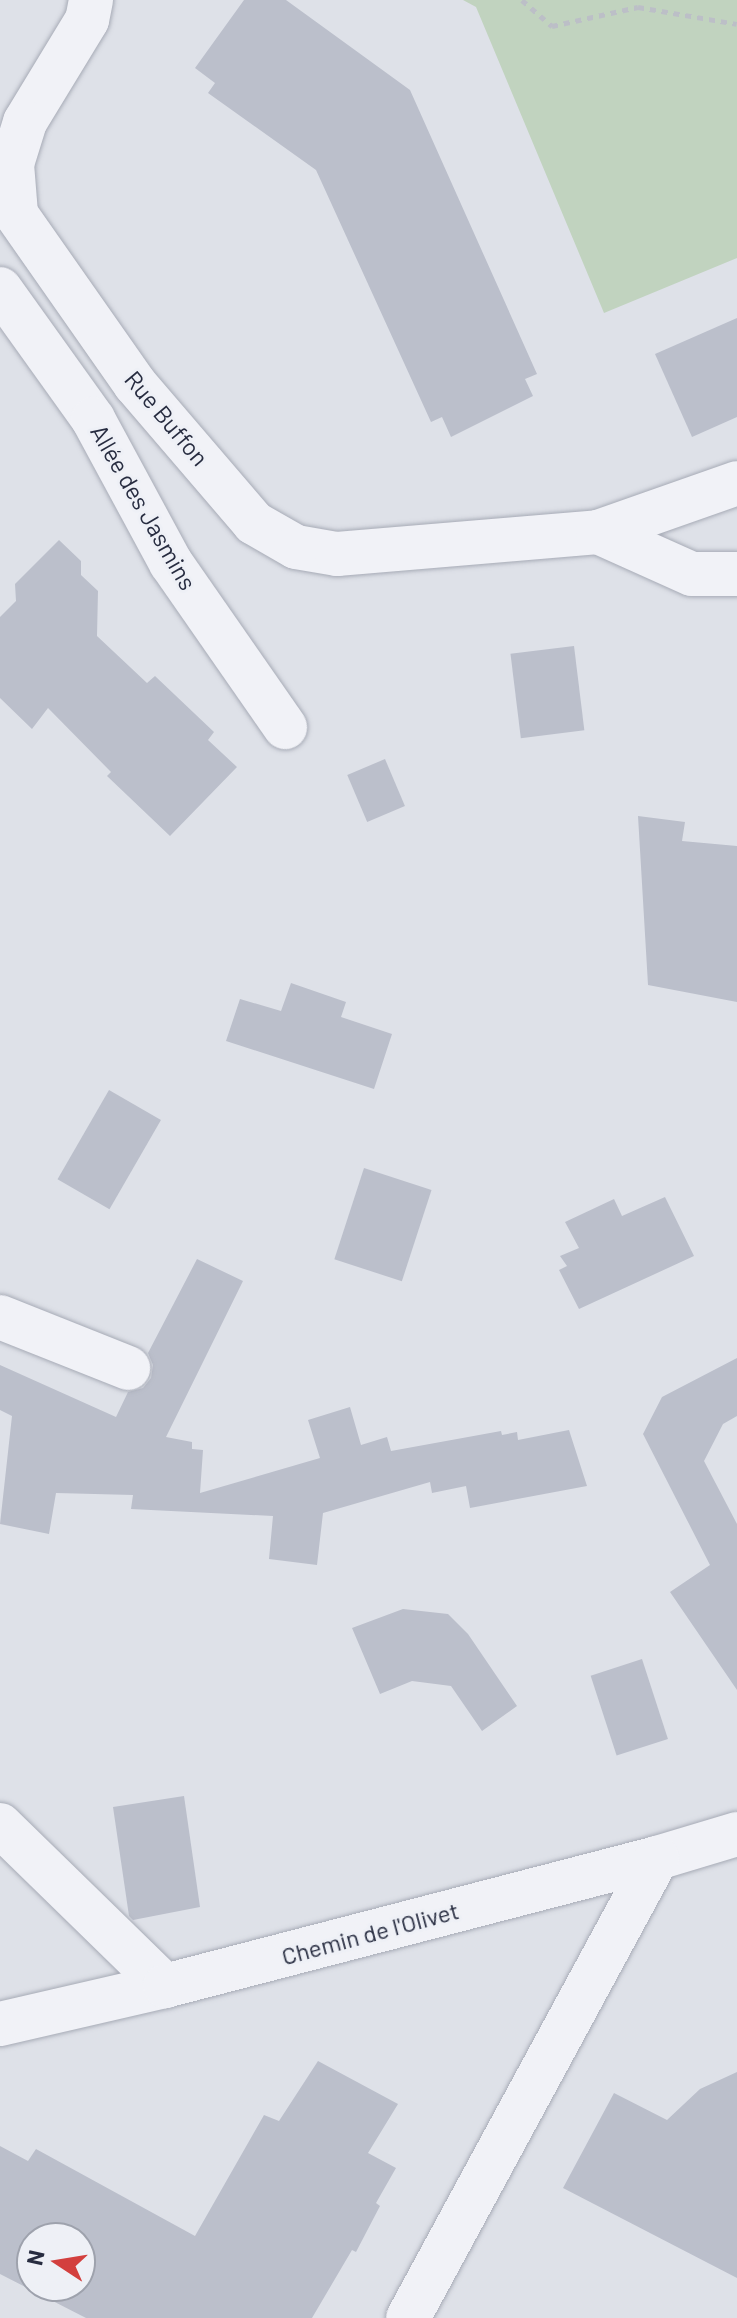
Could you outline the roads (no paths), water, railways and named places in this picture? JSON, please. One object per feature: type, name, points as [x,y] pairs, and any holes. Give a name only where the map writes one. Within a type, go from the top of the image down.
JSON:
[{"type":"street","name":"Rue Buffon","points":[[91,0],[87,20],[25,122],[12,164],[16,214],[135,384],[254,523],[296,547],[337,554],[598,532],[737,483]]},
{"type":"street","name":"Allée des Jasmins","points":[[0,289],[93,419],[171,563],[285,727]]},
{"type":"street","name":"Rue Buffon","points":[[598,532],[692,574],[737,574]]},
{"type":"street","points":[[0,1317],[128,1368]]},
{"type":"street","points":[[0,1825],[165,1986]]},
{"type":"street","name":"Chemin de l'Olivet","points":[[0,2024],[165,1986],[657,1858],[737,1834]]},
{"type":"street","points":[[408,2318],[657,1858]]}]
